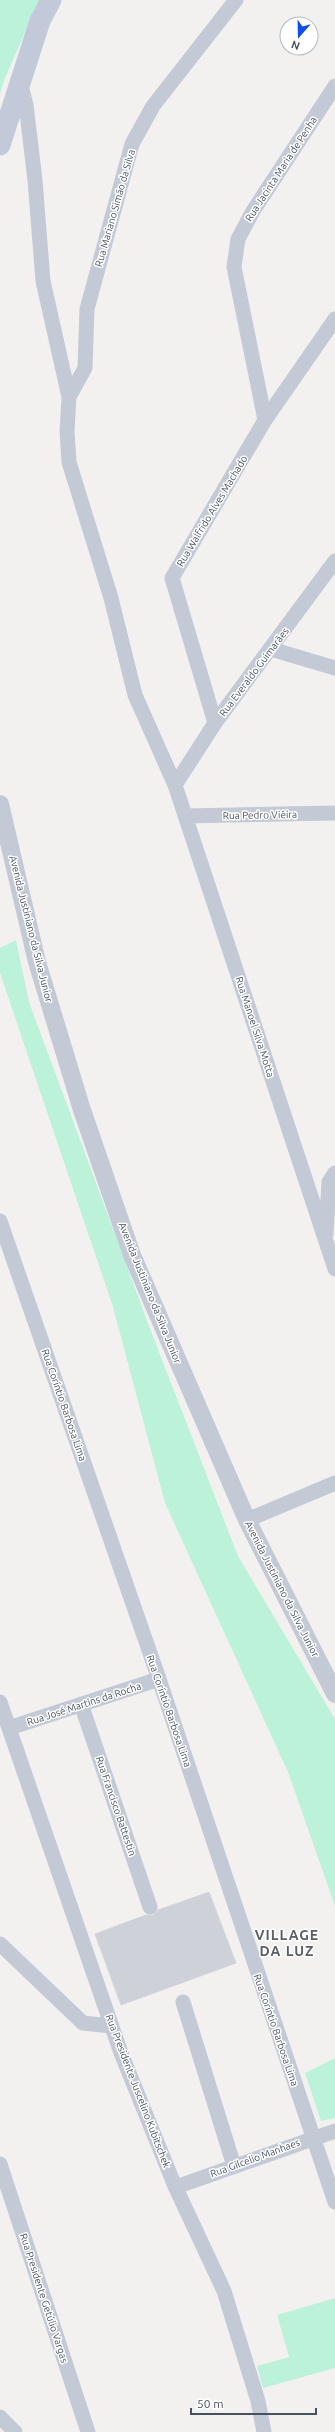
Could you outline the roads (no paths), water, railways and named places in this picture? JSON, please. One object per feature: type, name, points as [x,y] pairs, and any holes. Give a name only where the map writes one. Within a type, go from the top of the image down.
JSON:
[{"type":"main road","points":[[0,145],[40,21],[51,0]]},
{"type":"street","name":"Rua Mariano Simão da Silva","points":[[69,397],[84,368],[87,309],[132,144],[153,106],[236,0]]},
{"type":"street","points":[[20,80],[26,105],[33,165],[43,280],[69,397]]},
{"type":"street","name":"Rua Jacinta Maria de Penha","points":[[266,420],[234,267],[238,239],[253,211],[335,86]]},
{"type":"street","name":"Rua Walfrido Alves Machado","points":[[215,723],[172,578],[266,420],[335,319]]},
{"type":"street","name":"Rua Manoel Silva Motta","points":[[69,397],[67,432],[69,462],[79,501],[111,598],[134,695],[175,785],[335,1270]]},
{"type":"street","name":"Rua Everaldo Guimarães","points":[[175,785],[215,723],[335,561]]},
{"type":"street","points":[[271,649],[335,668]]},
{"type":"street","name":"Avenida Justiniano da Silva Junior","points":[[0,804],[37,962],[82,1110],[132,1255],[247,1520],[335,1694]]},
{"type":"street","name":"Rua Pedro Viêira","points":[[185,816],[335,813]]},
{"type":"street","points":[[325,1241],[329,1182],[335,1173]]},
{"type":"street","name":"Rua Coríntio Barbosa Lima","points":[[0,1221],[159,1679],[335,2202]]},
{"type":"street","points":[[247,1520],[335,1483]]},
{"type":"street","name":"Rua José Martins da Rocha","points":[[9,1728],[159,1679]]},
{"type":"street","name":"Rua Presidente Juscelino Kubitschek","points":[[0,1702],[112,2026],[176,2187],[224,2291],[258,2401],[264,2432]]},
{"type":"street","name":"Rua Francisco Battestin","points":[[82,1704],[150,1907]]},
{"type":"street","points":[[0,1944],[82,2023],[112,2026]]},
{"type":"street","points":[[183,2002],[234,2166]]},
{"type":"street","name":"Rua Gilcelio Manhaes","points":[[176,2187],[312,2137],[335,2131]]},
{"type":"street","name":"Rua Presidente Getúlio Vargas","points":[[0,2164],[88,2432]]},
{"type":"street","points":[[0,2417],[15,2432]]},
{"type":"district","name":"VILLAGE DA LUZ","points":[[287,1944]]}]
